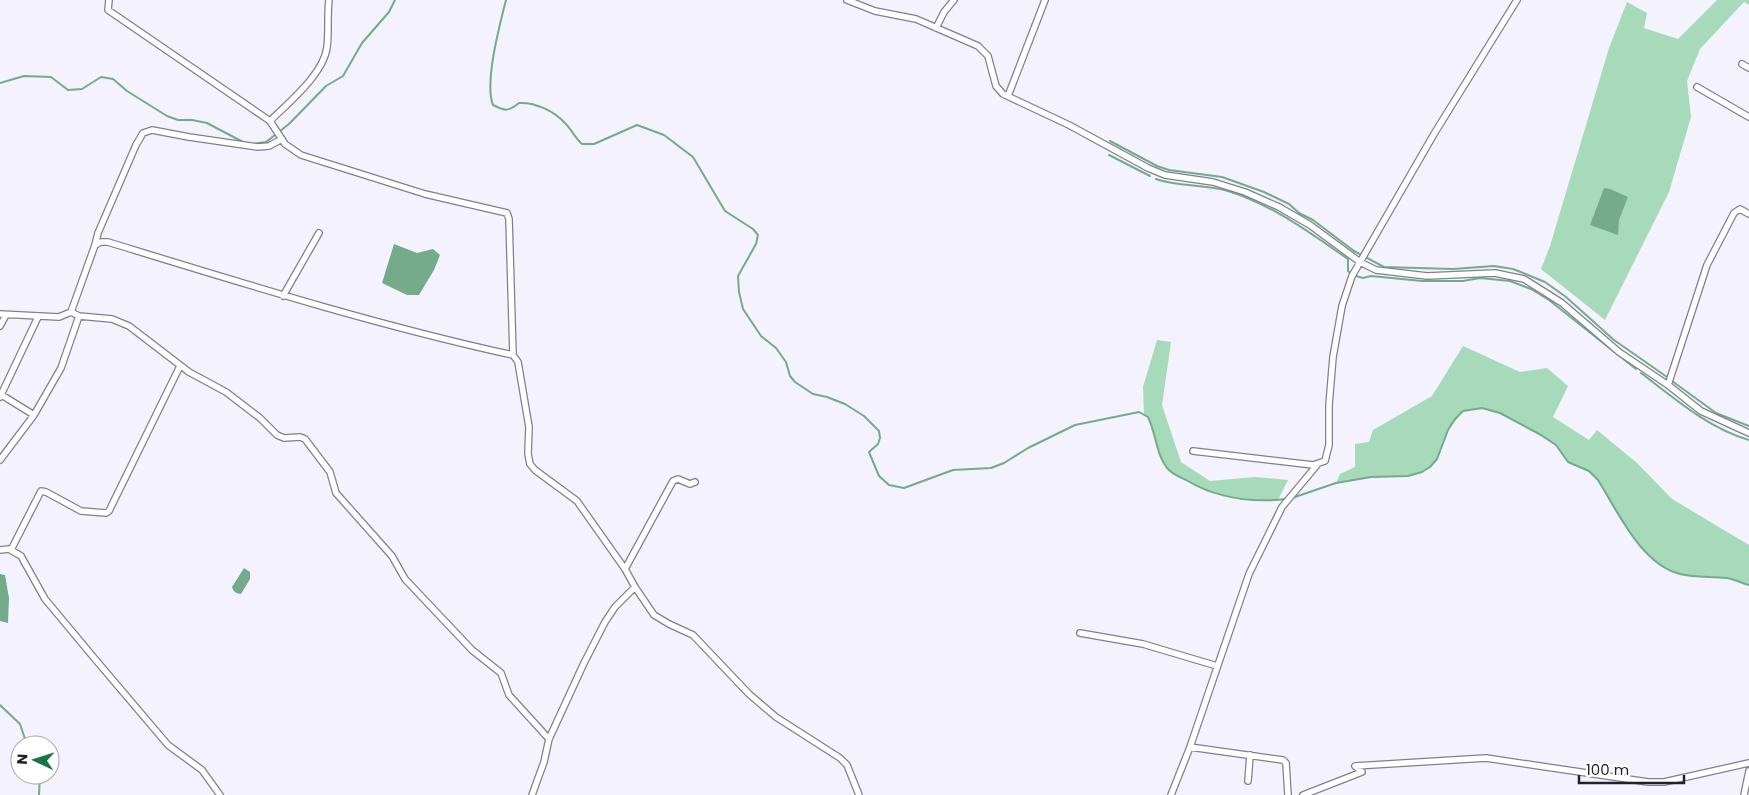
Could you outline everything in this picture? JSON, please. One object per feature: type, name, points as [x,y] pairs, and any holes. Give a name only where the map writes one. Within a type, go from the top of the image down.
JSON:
[{"type":"street","points":[[109,0],[108,10],[271,123],[285,144],[301,155],[425,194],[507,214],[509,219],[513,354],[518,362],[529,427],[528,454],[530,464],[535,470],[577,502],[625,569],[634,587],[654,614],[669,624],[693,635],[749,694],[776,717],[840,758],[847,765],[859,795]]},
{"type":"street","points":[[271,123],[310,80],[324,57],[327,47],[329,0]]},
{"type":"street","points":[[847,0],[875,11],[916,19],[978,46],[988,56],[996,86],[1008,96],[1165,175],[1213,182],[1246,192],[1279,207],[1310,225],[1360,262],[1376,270],[1419,275],[1454,276],[1495,273],[1524,279],[1562,304],[1619,352],[1668,385],[1701,411],[1749,434]]},
{"type":"street","points":[[936,28],[944,12],[954,0]]},
{"type":"street","points":[[1008,96],[1045,0]]},
{"type":"street","points":[[1170,795],[1190,747],[1248,574],[1282,507],[1317,465],[1325,461],[1328,452],[1333,357],[1342,306],[1352,276],[1375,233],[1434,134],[1517,0]]},
{"type":"street","points":[[1742,64],[1749,68]]},
{"type":"street","points":[[1696,87],[1749,118]]},
{"type":"street","points":[[71,312],[98,233],[143,133],[147,130],[162,131],[258,147],[270,146],[281,138]]},
{"type":"street","points":[[1668,385],[1707,265],[1734,212],[1740,209],[1749,214]]},
{"type":"street","points":[[283,296],[320,233]]},
{"type":"street","points":[[95,245],[101,242],[108,242],[283,296],[437,338],[513,354]]},
{"type":"street","points":[[0,326],[3,315],[59,317],[71,312],[80,316],[112,319],[130,326],[180,366],[226,392],[280,437],[300,436],[305,439],[330,472],[336,492],[392,556],[405,579],[472,650],[502,673],[509,695],[550,739]]},
{"type":"street","points":[[0,460],[34,415],[61,368],[80,316]]},
{"type":"street","points":[[34,415],[0,395],[38,317]]},
{"type":"street","points":[[11,550],[42,492],[46,492],[81,511],[106,513],[109,511],[180,366]]},
{"type":"street","points":[[1193,451],[1317,465]]},
{"type":"street","points":[[625,569],[673,480],[678,479],[690,484],[695,482]]},
{"type":"street","points":[[0,550],[11,550],[21,556],[45,598],[168,745],[202,770],[220,795]]},
{"type":"street","points":[[532,795],[550,739],[584,663],[605,622],[634,587]]},
{"type":"street","points":[[1080,633],[1142,644],[1217,666]]},
{"type":"street","points":[[1190,747],[1285,761],[1288,795]]},
{"type":"street","points":[[1248,781],[1250,755]]},
{"type":"street","points":[[1302,795],[1362,772],[1355,766],[1486,758],[1648,782],[1664,782],[1749,763]]},
{"type":"street","points":[[1744,795],[1749,771]]},
{"type":"shaded area","points":[[1717,0],[1749,0],[1749,5],[1744,2],[1700,49],[1687,81],[1691,117],[1669,192],[1605,320],[1541,269],[1550,246],[1609,48],[1627,2],[1647,13],[1644,28],[1678,39]]},
{"type":"shaded area","points":[[1604,188],[1628,197],[1619,220],[1618,235],[1590,225]]},
{"type":"shaded area","points":[[394,244],[417,253],[433,249],[440,255],[434,270],[419,295],[407,295],[382,283]]},
{"type":"shaded area","points":[[1157,340],[1171,342],[1162,405],[1181,462],[1210,481],[1255,477],[1288,480],[1278,500],[1243,500],[1208,492],[1167,468],[1160,456],[1150,420],[1144,414],[1143,387]]},
{"type":"shaded area","points":[[1463,346],[1520,372],[1547,368],[1568,386],[1553,417],[1589,440],[1597,430],[1637,463],[1672,499],[1749,545],[1749,585],[1727,578],[1680,574],[1666,568],[1654,560],[1642,548],[1622,521],[1598,480],[1589,471],[1568,462],[1556,445],[1521,424],[1500,413],[1482,408],[1463,411],[1448,430],[1437,459],[1422,472],[1408,476],[1371,477],[1336,483],[1340,474],[1355,467],[1355,444],[1369,442],[1373,430],[1432,396]]},
{"type":"shaded area","points":[[244,568],[250,572],[250,579],[241,594],[239,594],[232,587]]},
{"type":"shaded area","points":[[0,574],[5,575],[9,598],[8,623],[0,621]]},
{"type":"waterway","points":[[253,144],[266,142],[289,124],[326,86],[343,76],[362,43],[389,12],[395,0]]},
{"type":"waterway","points":[[506,0],[497,38],[490,83],[493,105],[506,110],[519,103],[544,108],[561,119],[582,144],[594,144],[637,125],[664,135],[693,157],[725,211],[753,229],[758,235],[756,244],[738,276],[743,309],[761,336],[776,348],[786,362],[790,376],[795,382],[813,394],[845,404],[864,416],[879,431],[880,438],[878,444],[869,452],[879,476],[889,485],[904,488],[953,470],[991,468],[1075,425],[1139,412],[1148,417],[1163,462],[1176,475],[1210,492],[1235,498],[1248,500],[1287,499]]},
{"type":"waterway","points":[[0,83],[24,76],[51,77],[68,90],[82,89],[101,77],[113,79],[127,91],[167,116],[178,120],[207,123],[243,142]]},
{"type":"waterway","points":[[1110,141],[1157,166],[1169,170],[1222,177],[1264,192],[1289,204],[1354,251],[1384,267],[1453,269],[1494,266],[1513,269],[1545,282],[1566,297],[1614,340],[1667,377]]},
{"type":"waterway","points":[[1109,155],[1150,176]]},
{"type":"waterway","points":[[1156,179],[1164,182],[1228,191],[1260,204],[1291,220],[1348,259],[1348,271],[1350,273]]},
{"type":"waterway","points":[[1356,276],[1422,281],[1463,281],[1480,278],[1510,281],[1531,289],[1549,300],[1636,369]]},
{"type":"waterway","points":[[1641,373],[1706,420],[1734,435],[1749,440]]},
{"type":"waterway","points":[[1672,381],[1716,413],[1749,426]]},
{"type":"waterway","points":[[1292,498],[1336,483],[1371,477],[1408,476],[1422,472],[1437,459],[1448,430],[1455,419],[1463,411],[1482,408],[1500,413],[1541,435],[1556,445],[1568,462],[1589,471],[1598,480],[1622,521],[1642,548],[1654,560],[1666,568],[1680,574],[1727,578],[1749,585]]},
{"type":"waterway","points":[[0,705],[20,724],[24,735]]},
{"type":"waterway","points":[[39,795],[40,785]]}]
